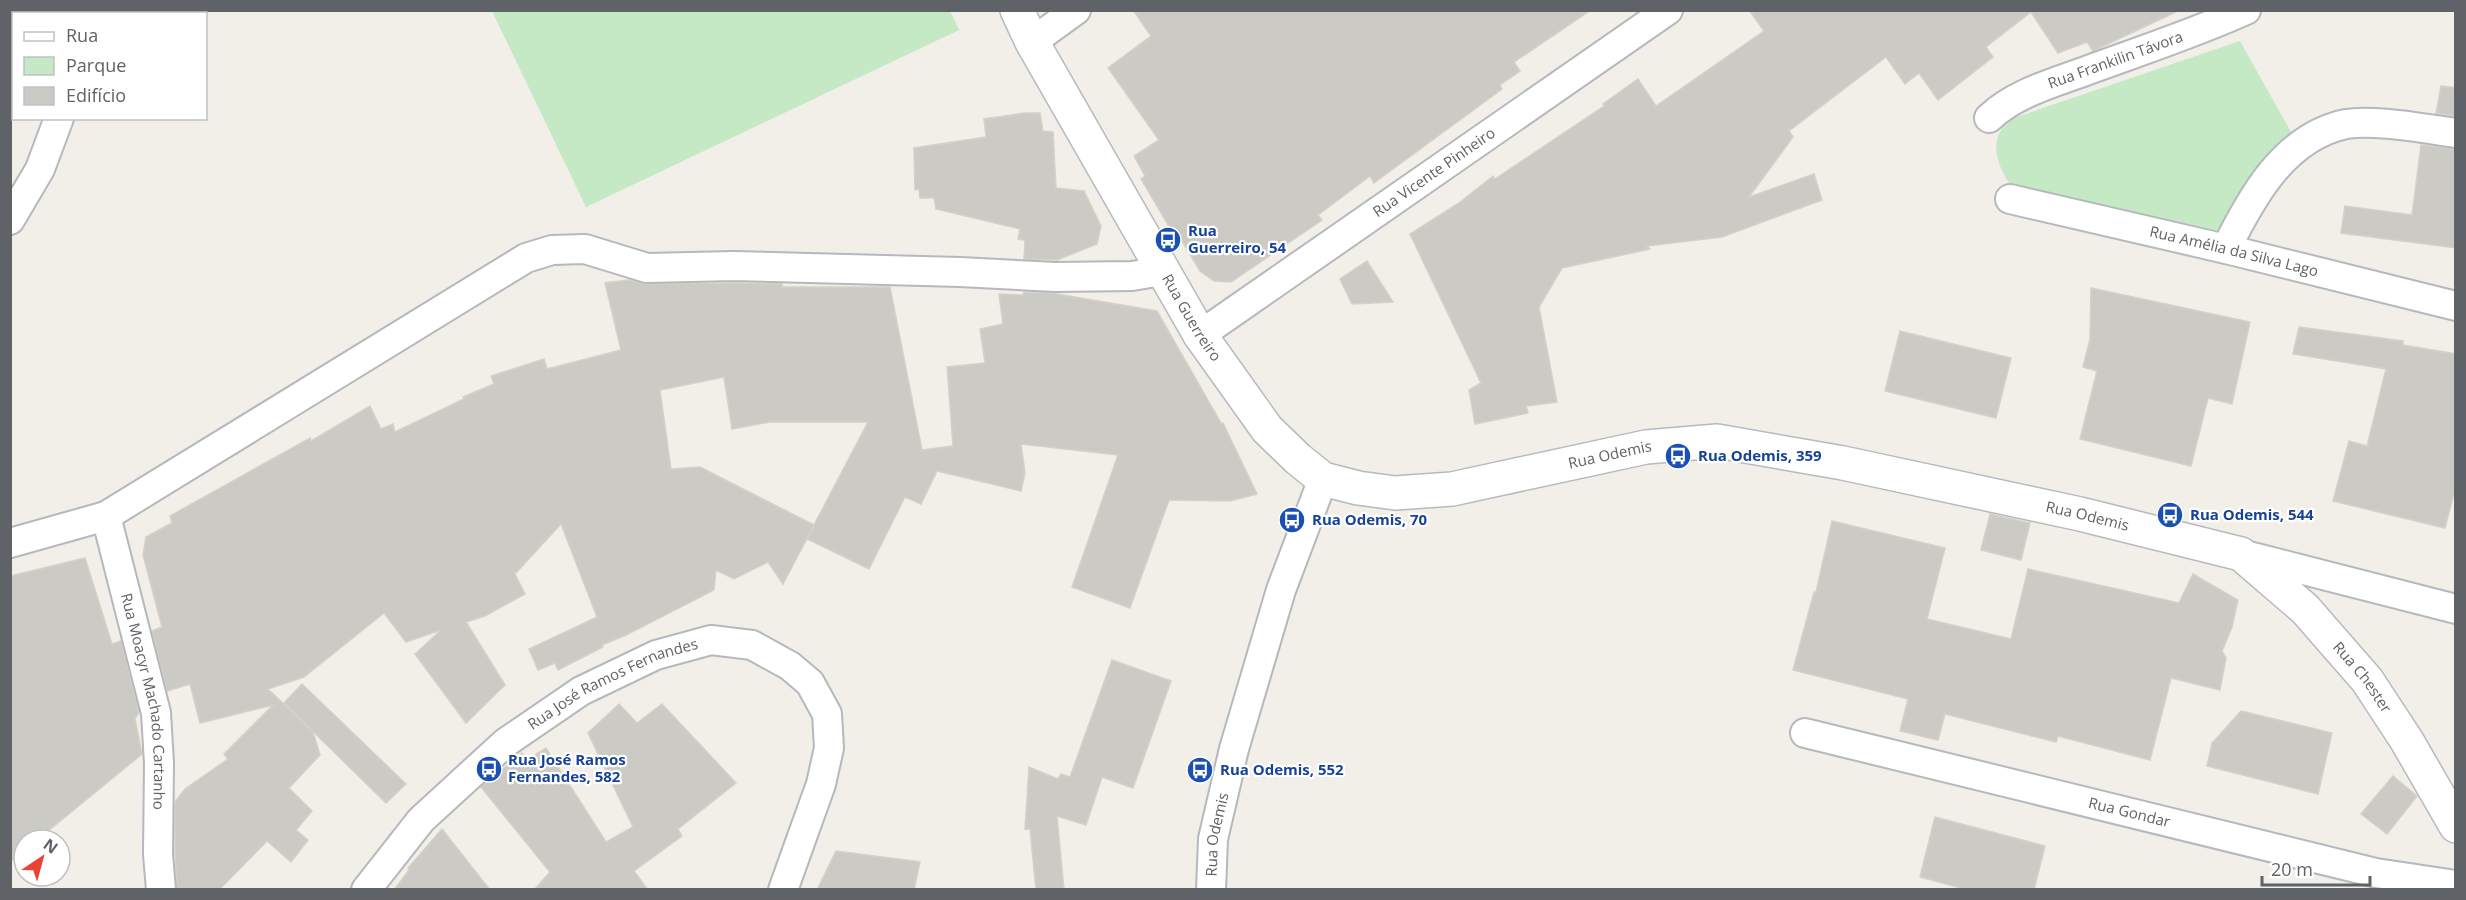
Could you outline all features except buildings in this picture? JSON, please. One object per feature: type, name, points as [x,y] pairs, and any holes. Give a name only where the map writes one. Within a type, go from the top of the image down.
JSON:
[{"type":"street","name":"Rua Guerreiro","points":[[1017,10],[1032,42],[1200,335],[1267,429],[1323,479]]},
{"type":"street","points":[[1032,42],[1076,10]]},
{"type":"street","name":"Rua Vicente Pinheiro","points":[[1200,335],[1668,10]]},
{"type":"street","name":"Rua Frankilin Távora","points":[[1989,118],[2001,106],[2031,92],[2215,24],[2246,10]]},
{"type":"street","points":[[10,220],[40,169],[58,120]]},
{"type":"street","points":[[2226,249],[2248,204],[2271,174],[2290,153],[2317,135],[2346,124],[2392,125],[2456,134]]},
{"type":"street","name":"Rua Amélia da Silva Lago","points":[[2010,199],[2456,306]]},
{"type":"street","points":[[10,543],[106,516],[526,258],[552,250],[585,249],[647,268],[734,266],[960,272],[1054,278],[1132,276],[1162,271]]},
{"type":"street","name":"Rua Odemis","points":[[1211,890],[1213,840],[1234,749],[1281,590],[1323,479],[1348,486],[1395,493],[1452,489],[1646,447],[1717,441],[1843,463],[2012,499],[2456,609]]},
{"type":"street","name":"Rua Moacyr Machado Cartanho","points":[[106,516],[156,713],[159,763],[158,854],[161,890]]},
{"type":"street","name":"Rua Chester","points":[[2241,554],[2305,609],[2367,680],[2407,741],[2456,826]]},
{"type":"street","name":"Rua José Ramos Fernandes","points":[[366,890],[421,820],[505,743],[581,691],[656,655],[711,640],[752,645],[790,666],[810,682],[827,714],[830,748],[821,784],[783,890]]},
{"type":"street","name":"Rua Gondar","points":[[1805,733],[2376,873],[2456,885]]},
{"type":"green space","points":[[492,11],[950,11],[959,30],[586,207]]},
{"type":"green space","points":[[2240,41],[2291,132],[2251,178],[2221,231],[2012,187],[2004,175],[1998,161],[1997,139],[2002,128],[2014,118]]},
{"type":"place","name":"Rua Guerreiro, 54","points":[[1168,240]]},
{"type":"place","name":"Rua Odemis, 359","points":[[1678,456]]},
{"type":"place","name":"Rua Odemis, 544","points":[[2170,515]]},
{"type":"place","name":"Rua Odemis, 70","points":[[1292,520]]},
{"type":"place","name":"Rua José Ramos Fernandes, 582","points":[[489,769]]},
{"type":"place","name":"Rua Odemis, 552","points":[[1200,770]]}]
